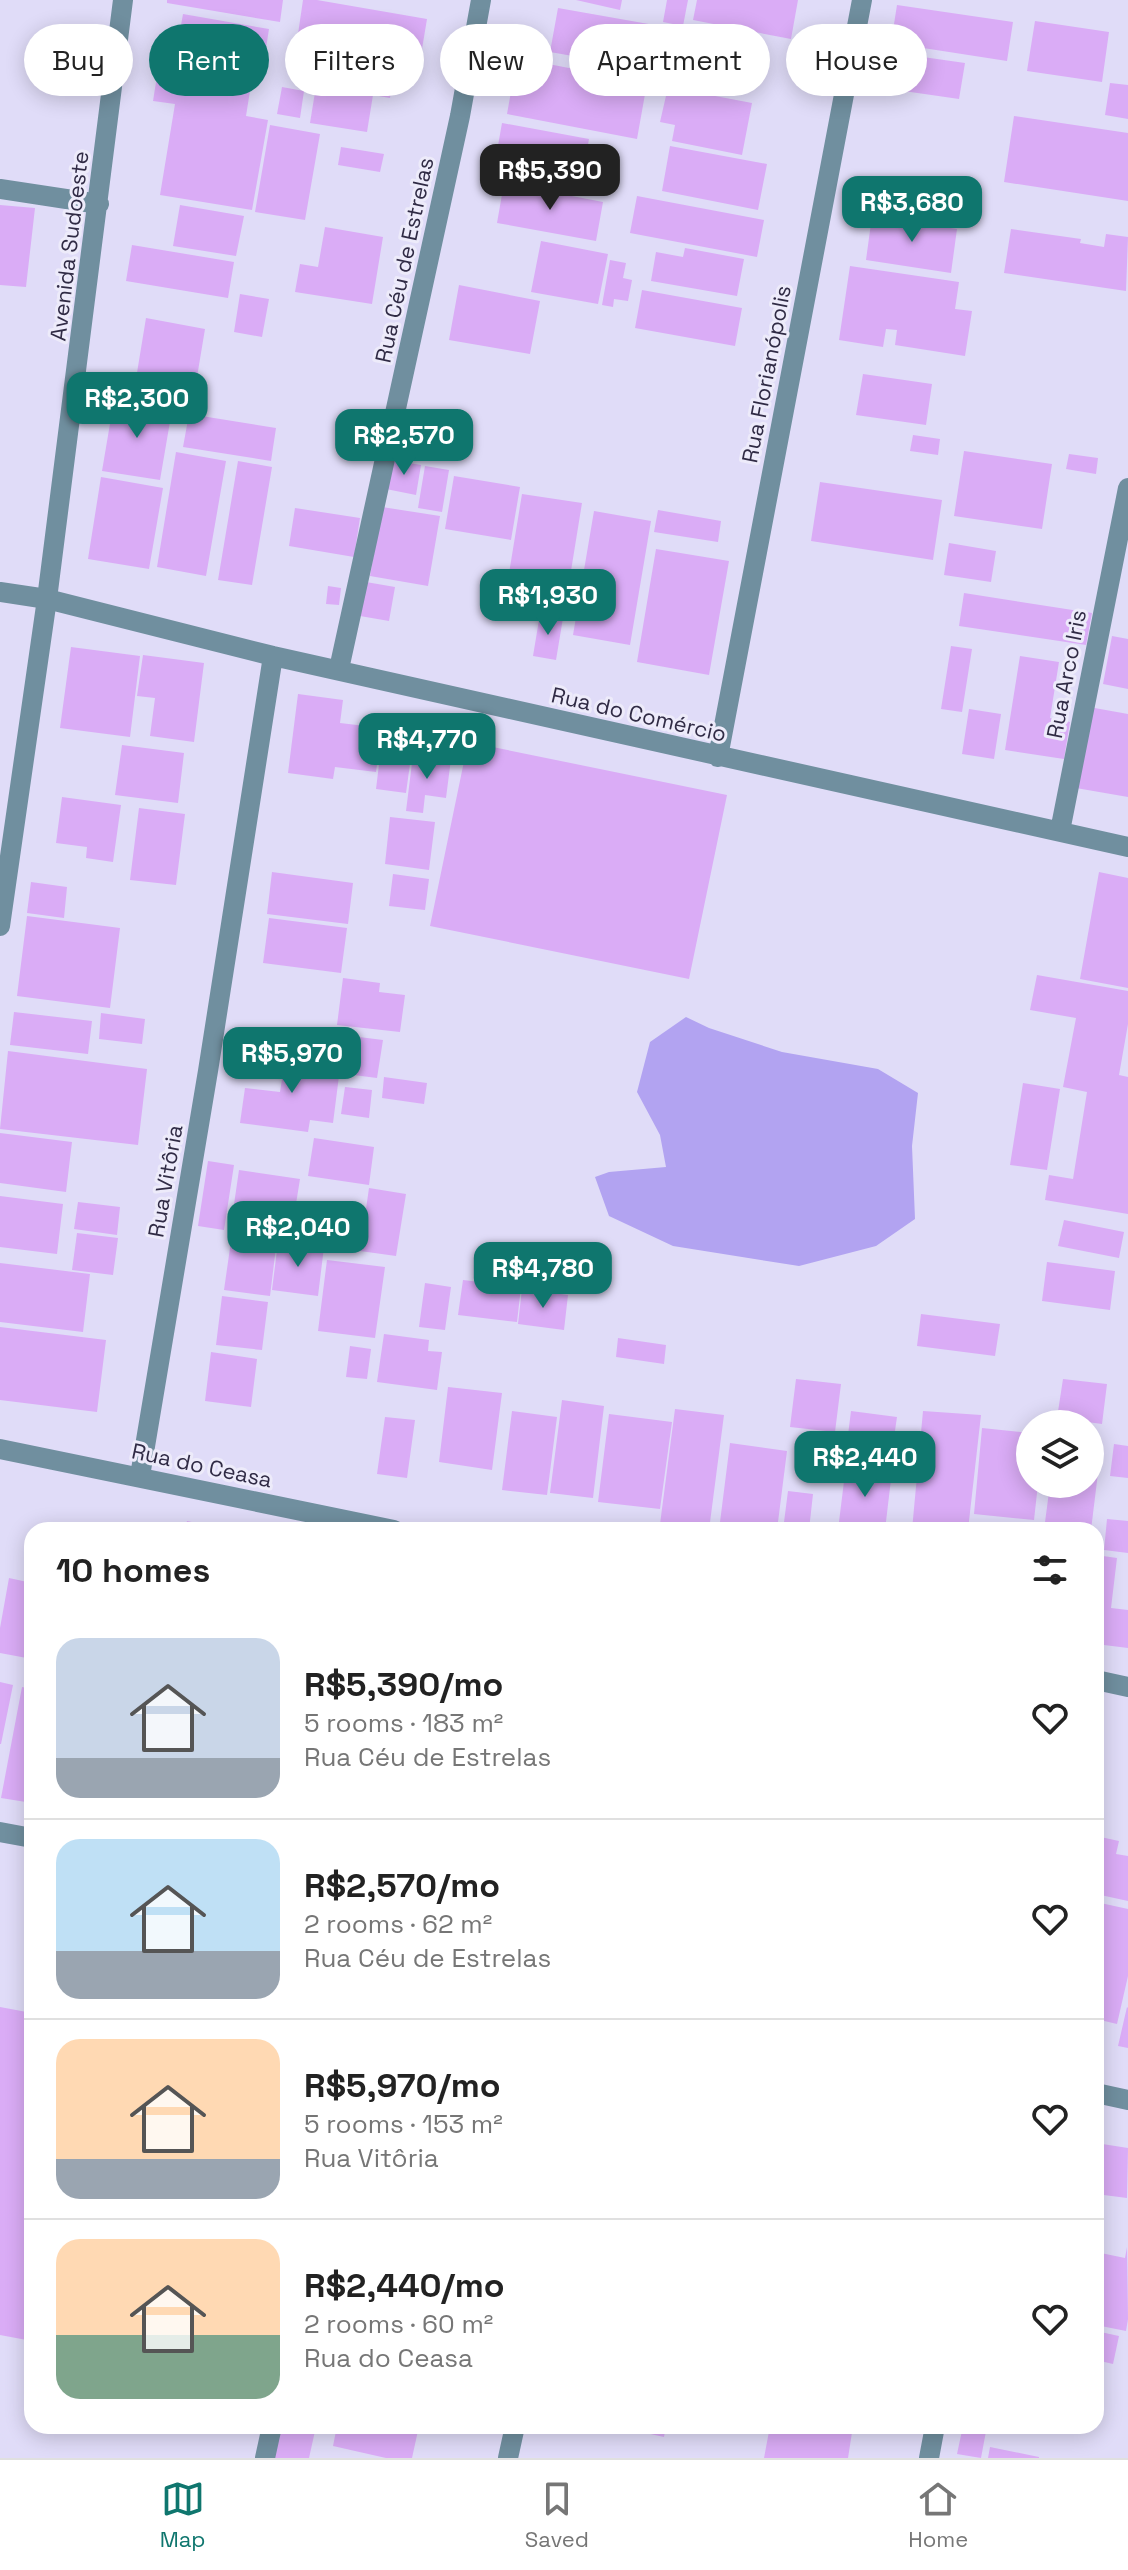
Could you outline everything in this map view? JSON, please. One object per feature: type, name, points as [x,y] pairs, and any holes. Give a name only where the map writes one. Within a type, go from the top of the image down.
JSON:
[{"type":"street","name":"Avenida Sudoeste","points":[[0,926],[47,599],[123,0]]},
{"type":"street","name":"Rua Céu de Estrelas","points":[[339,669],[460,116],[481,0]]},
{"type":"street","name":"Rua Florianópolis","points":[[718,757],[862,0]]},
{"type":"street","points":[[0,189],[99,204]]},
{"type":"street","name":"Rua Arco Iris","points":[[1060,831],[1128,488]]},
{"type":"street","name":"Rua do Comércio","points":[[0,592],[47,599],[273,656],[1128,847]]},
{"type":"street","name":"Rua Vitôria","points":[[140,1476],[273,656]]},
{"type":"street","name":"Rua do Ceasa","points":[[0,1449],[356,1522]]},
{"type":"street","points":[[1104,1682],[1128,1687]]},
{"type":"street","points":[[0,1832],[24,1836]]},
{"type":"street","points":[[1104,2095],[1128,2100]]},
{"type":"street","points":[[265,2458],[270,2434]]},
{"type":"street","points":[[508,2458],[513,2434]]},
{"type":"street","points":[[929,2458],[934,2434]]},
{"type":"shaded area","points":[[686,1017],[709,1028],[782,1052],[878,1069],[918,1093],[912,1146],[915,1219],[876,1246],[799,1266],[673,1246],[609,1216],[595,1177],[609,1172],[666,1167],[660,1135],[637,1092],[650,1042]]},
{"type":"building","points":[[167,0],[283,0],[280,22],[167,3]]},
{"type":"building","points":[[303,0],[427,19],[424,37],[424,24],[299,24]]},
{"type":"building","points":[[576,0],[622,0],[620,10]]},
{"type":"building","points":[[667,0],[688,0],[683,24],[663,22]]},
{"type":"building","points":[[697,0],[798,0],[794,24],[786,24],[786,38],[770,35],[770,24],[714,24],[693,20]]},
{"type":"building","points":[[897,5],[1013,22],[1007,61],[927,49],[927,24],[894,24]]},
{"type":"building","points":[[558,8],[649,24],[569,24],[569,55],[553,53]]},
{"type":"building","points":[[183,14],[240,24],[181,24]]},
{"type":"building","points":[[1035,21],[1109,32],[1102,82],[1027,71]]},
{"type":"building","points":[[927,58],[965,63],[959,99],[927,94]]},
{"type":"building","points":[[553,65],[569,68],[569,96],[645,96],[637,139],[507,114],[510,96],[553,96]]},
{"type":"building","points":[[1110,83],[1128,85],[1128,119],[1105,115]]},
{"type":"building","points":[[282,87],[285,88],[285,96],[303,96],[300,118],[277,114]]},
{"type":"building","points":[[154,96],[249,96],[246,116],[268,120],[252,210],[160,195],[175,104],[153,101]]},
{"type":"building","points":[[314,96],[373,96],[367,132],[310,123]]},
{"type":"building","points":[[666,96],[715,96],[752,103],[742,155],[672,141],[675,125],[660,122]]},
{"type":"building","points":[[1014,116],[1128,133],[1128,201],[1004,182]]},
{"type":"building","points":[[502,123],[589,139],[581,184],[494,168]]},
{"type":"building","points":[[270,125],[320,134],[305,220],[255,212]]},
{"type":"building","points":[[670,146],[767,164],[758,210],[662,191]]},
{"type":"building","points":[[341,147],[384,154],[380,172],[338,165]]},
{"type":"building","points":[[504,183],[603,202],[596,241],[497,223]]},
{"type":"building","points":[[637,196],[764,220],[757,257],[630,233]]},
{"type":"building","points":[[0,205],[35,208],[26,287],[0,285]]},
{"type":"building","points":[[180,205],[244,216],[236,256],[173,246]]},
{"type":"building","points":[[872,216],[957,229],[951,273],[866,260]]},
{"type":"building","points":[[325,227],[383,237],[372,304],[295,292],[300,264],[318,267]]},
{"type":"building","points":[[1011,229],[1081,239],[1080,243],[1104,247],[1106,234],[1128,237],[1126,291],[1004,273]]},
{"type":"building","points":[[541,241],[608,254],[598,304],[531,292]]},
{"type":"building","points":[[132,245],[234,262],[228,298],[126,281]]},
{"type":"building","points":[[685,248],[744,259],[737,296],[651,281],[656,252],[683,257]]},
{"type":"building","points":[[610,260],[626,263],[623,278],[632,280],[628,301],[614,299],[613,307],[602,305]]},
{"type":"building","points":[[850,266],[959,282],[955,309],[972,311],[965,356],[895,345],[897,330],[886,329],[883,347],[839,340]]},
{"type":"building","points":[[459,285],[540,301],[530,354],[449,340]]},
{"type":"building","points":[[642,290],[742,308],[735,346],[635,328]]},
{"type":"building","points":[[240,294],[269,299],[262,337],[234,332]]},
{"type":"building","points":[[146,318],[205,329],[192,407],[133,397]]},
{"type":"building","points":[[863,374],[932,384],[926,425],[856,415]]},
{"type":"building","points":[[114,400],[172,410],[160,480],[102,471]]},
{"type":"building","points":[[189,414],[276,428],[271,461],[183,447]]},
{"type":"building","points":[[913,435],[940,439],[938,455],[910,451]]},
{"type":"building","points":[[964,451],[1052,464],[1042,529],[954,516]]},
{"type":"building","points":[[176,452],[226,461],[206,576],[157,567]]},
{"type":"building","points":[[1069,454],[1098,458],[1096,474],[1066,469]]},
{"type":"building","points":[[391,460],[421,465],[416,495],[386,489]]},
{"type":"building","points":[[238,461],[272,467],[252,585],[218,580]]},
{"type":"building","points":[[425,466],[449,470],[442,512],[418,508]]},
{"type":"building","points":[[454,476],[520,487],[511,540],[445,529]]},
{"type":"building","points":[[101,477],[163,488],[149,569],[88,559]]},
{"type":"building","points":[[820,482],[942,500],[933,560],[811,541]]},
{"type":"building","points":[[522,494],[582,503],[564,614],[504,604]]},
{"type":"building","points":[[382,507],[440,516],[428,586],[370,576]]},
{"type":"building","points":[[295,508],[360,518],[354,557],[289,546]]},
{"type":"building","points":[[658,510],[721,521],[718,542],[654,532]]},
{"type":"building","points":[[594,511],[651,521],[630,645],[573,635]]},
{"type":"building","points":[[949,543],[996,551],[991,582],[944,575]]},
{"type":"building","points":[[656,549],[729,561],[709,675],[637,662]]},
{"type":"building","points":[[366,582],[395,587],[389,621],[360,616]]},
{"type":"building","points":[[328,586],[341,588],[339,605],[326,604]]},
{"type":"building","points":[[964,593],[1092,613],[1086,645],[959,626]]},
{"type":"building","points":[[540,614],[563,618],[556,660],[533,656]]},
{"type":"building","points":[[1112,636],[1128,639],[1128,689],[1103,684]]},
{"type":"building","points":[[951,646],[972,649],[962,712],[941,709]]},
{"type":"building","points":[[71,647],[140,656],[130,737],[60,728]]},
{"type":"building","points":[[143,655],[204,663],[194,742],[150,736],[155,698],[137,696]]},
{"type":"building","points":[[1020,656],[1059,662],[1050,718],[1070,722],[1064,759],[1005,750]]},
{"type":"building","points":[[298,694],[343,700],[340,723],[382,728],[376,772],[335,767],[333,779],[288,773]]},
{"type":"building","points":[[1089,707],[1128,714],[1128,797],[1076,788]]},
{"type":"building","points":[[969,709],[1001,714],[994,759],[962,754]]},
{"type":"building","points":[[385,716],[416,720],[406,793],[376,789]]},
{"type":"building","points":[[468,742],[727,795],[689,979],[430,926]]},
{"type":"building","points":[[122,745],[184,753],[178,803],[115,795]]},
{"type":"building","points":[[413,755],[451,759],[446,798],[425,795],[423,813],[406,811]]},
{"type":"building","points":[[62,797],[121,805],[113,862],[86,858],[87,847],[56,843]]},
{"type":"building","points":[[139,808],[185,814],[176,885],[130,880]]},
{"type":"building","points":[[390,817],[435,822],[429,870],[385,864]]},
{"type":"building","points":[[272,872],[353,883],[348,924],[267,914]]},
{"type":"building","points":[[1099,872],[1128,878],[1128,988],[1080,979]]},
{"type":"building","points":[[393,874],[429,879],[425,910],[389,906]]},
{"type":"building","points":[[31,882],[67,887],[64,918],[27,913]]},
{"type":"building","points":[[27,916],[120,928],[110,1008],[17,996]]},
{"type":"building","points":[[269,918],[347,928],[341,973],[263,963]]},
{"type":"building","points":[[1037,975],[1128,991],[1128,1024],[1119,1075],[1128,1077],[1128,1214],[1045,1200],[1049,1175],[1073,1179],[1087,1092],[1063,1087],[1076,1018],[1030,1010]]},
{"type":"building","points":[[343,978],[380,983],[379,992],[405,995],[400,1032],[337,1025]]},
{"type":"building","points":[[14,1012],[92,1021],[88,1054],[10,1045]]},
{"type":"building","points":[[101,1013],[145,1019],[142,1044],[99,1039]]},
{"type":"building","points":[[335,1034],[383,1040],[377,1078],[330,1072]]},
{"type":"building","points":[[8,1051],[147,1069],[138,1145],[0,1129]]},
{"type":"building","points":[[265,1053],[322,1060],[320,1074],[339,1076],[333,1123],[310,1120],[308,1132],[240,1123],[245,1088],[280,1092],[282,1079],[261,1076]]},
{"type":"building","points":[[384,1077],[427,1083],[424,1104],[382,1098]]},
{"type":"building","points":[[1023,1083],[1060,1089],[1047,1170],[1010,1165]]},
{"type":"building","points":[[345,1087],[372,1090],[369,1118],[341,1114]]},
{"type":"building","points":[[0,1133],[72,1142],[66,1192],[0,1183]]},
{"type":"building","points":[[314,1138],[374,1147],[369,1185],[308,1176]]},
{"type":"building","points":[[208,1161],[234,1165],[224,1230],[198,1226]]},
{"type":"building","points":[[239,1170],[300,1179],[291,1235],[231,1225]]},
{"type":"building","points":[[369,1188],[406,1194],[396,1256],[360,1251]]},
{"type":"building","points":[[0,1196],[63,1204],[57,1254],[0,1247]]},
{"type":"building","points":[[78,1202],[120,1207],[117,1235],[74,1229]]},
{"type":"building","points":[[1064,1220],[1124,1232],[1119,1258],[1058,1246]]},
{"type":"building","points":[[77,1233],[118,1238],[113,1275],[72,1270]]},
{"type":"building","points":[[231,1241],[276,1247],[270,1296],[224,1290]]},
{"type":"building","points":[[278,1242],[324,1247],[318,1296],[272,1290]]},
{"type":"building","points":[[327,1260],[385,1267],[375,1338],[318,1331]]},
{"type":"building","points":[[1047,1262],[1115,1271],[1110,1310],[1042,1301]]},
{"type":"building","points":[[0,1263],[90,1274],[83,1332],[0,1322]]},
{"type":"building","points":[[463,1280],[521,1287],[517,1322],[458,1315]]},
{"type":"building","points":[[425,1283],[451,1287],[445,1330],[419,1327]]},
{"type":"building","points":[[522,1289],[568,1295],[564,1330],[518,1324]]},
{"type":"building","points":[[222,1296],[268,1302],[262,1350],[216,1345]]},
{"type":"building","points":[[921,1314],[1000,1324],[995,1356],[917,1346]]},
{"type":"building","points":[[0,1327],[106,1340],[97,1412],[0,1400]]},
{"type":"building","points":[[384,1334],[429,1340],[428,1351],[442,1352],[437,1390],[377,1382]]},
{"type":"building","points":[[618,1338],[666,1345],[664,1364],[616,1357]]},
{"type":"building","points":[[350,1346],[371,1349],[367,1379],[346,1377]]},
{"type":"building","points":[[211,1352],[257,1359],[251,1407],[205,1401]]},
{"type":"building","points":[[796,1379],[841,1384],[835,1432],[790,1427]]},
{"type":"building","points":[[1063,1379],[1107,1384],[1104,1410],[1058,1410]]},
{"type":"building","points":[[448,1387],[502,1393],[492,1470],[439,1462]]},
{"type":"building","points":[[562,1400],[604,1406],[593,1498],[550,1493]]},
{"type":"building","points":[[675,1409],[724,1415],[710,1522],[660,1522]]},
{"type":"building","points":[[512,1411],[557,1417],[547,1495],[502,1490]]},
{"type":"building","points":[[851,1411],[897,1417],[890,1465],[845,1459]]},
{"type":"building","points":[[923,1411],[981,1415],[969,1522],[913,1522]]},
{"type":"building","points":[[609,1414],[672,1422],[660,1509],[598,1502]]},
{"type":"building","points":[[385,1417],[415,1420],[407,1478],[377,1474]]},
{"type":"building","points":[[982,1428],[1016,1432],[1016,1498],[1036,1498],[1034,1520],[974,1514]]},
{"type":"building","points":[[730,1443],[787,1451],[778,1522],[720,1522]]},
{"type":"building","points":[[1114,1444],[1128,1446],[1128,1478],[1110,1476]]},
{"type":"building","points":[[846,1465],[892,1471],[886,1522],[839,1522]]},
{"type":"building","points":[[788,1491],[813,1494],[810,1522],[784,1522]]},
{"type":"building","points":[[1048,1498],[1095,1498],[1092,1522],[1045,1522]]},
{"type":"building","points":[[1107,1519],[1128,1521],[1128,1553],[1104,1550]]},
{"type":"building","points":[[1104,1556],[1117,1558],[1111,1608],[1128,1610],[1128,1648],[1104,1645]]},
{"type":"building","points":[[9,1578],[24,1581],[24,1658],[0,1653],[0,1628]]},
{"type":"building","points":[[0,1682],[13,1685],[1,1744],[0,1744]]},
{"type":"building","points":[[22,1687],[24,1802],[1,1798]]},
{"type":"building","points":[[1104,1838],[1119,1841],[1116,1854],[1128,1856],[1128,1901],[1104,1896]]},
{"type":"building","points":[[1104,1904],[1128,1909],[1128,1976],[1117,2024],[1104,2021]]},
{"type":"building","points":[[0,2007],[24,2012],[24,2340],[0,2335]]},
{"type":"building","points":[[1128,2008],[1128,2048],[1118,2046]]},
{"type":"building","points":[[1104,2144],[1128,2148],[1127,2198],[1104,2195]]},
{"type":"building","points":[[1127,2247],[1126,2331],[1104,2327],[1104,2254],[1125,2258]]},
{"type":"building","points":[[1104,2333],[1119,2336],[1113,2364],[1104,2362]]},
{"type":"building","points":[[279,2434],[314,2434],[309,2458],[274,2458]]},
{"type":"building","points":[[335,2434],[417,2434],[412,2458],[386,2458],[333,2446]]},
{"type":"building","points":[[768,2434],[852,2434],[848,2458],[764,2458]]},
{"type":"building","points":[[961,2434],[986,2434],[981,2458],[957,2454]]},
{"type":"building","points":[[990,2447],[1039,2457],[1039,2458],[988,2458]]}]
